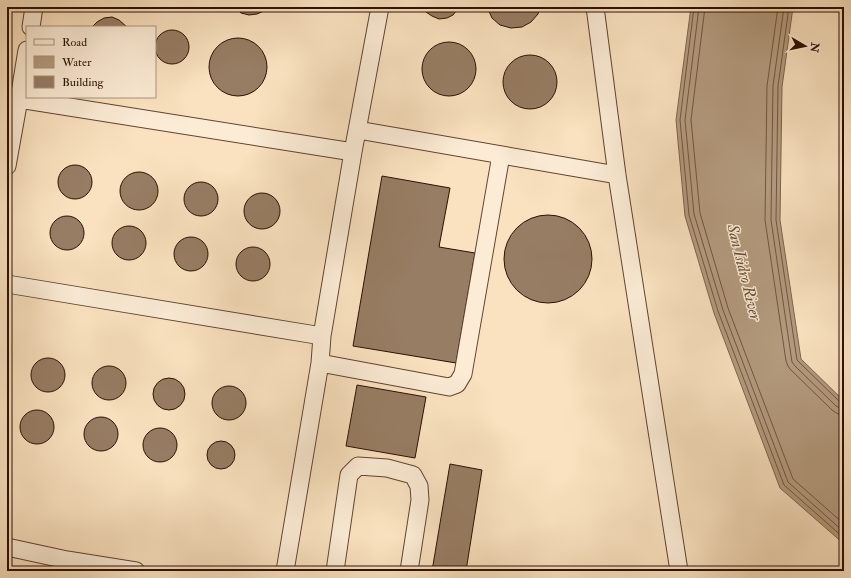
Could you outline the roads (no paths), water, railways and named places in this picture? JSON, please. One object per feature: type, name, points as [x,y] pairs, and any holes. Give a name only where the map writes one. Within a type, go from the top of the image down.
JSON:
[{"type":"lane","points":[[31,26],[34,7]]},
{"type":"lane","points":[[285,571],[320,363],[322,336],[380,7]]},
{"type":"lane","points":[[595,7],[616,175],[679,571]]},
{"type":"lane","points":[[7,166],[20,99],[26,57]]},
{"type":"lane","points":[[20,99],[354,152]]},
{"type":"lane","points":[[358,130],[616,175]]},
{"type":"lane","points":[[320,363],[449,387],[457,384],[463,374],[501,155]]},
{"type":"lane","points":[[7,284],[322,336]]},
{"type":"lane","points":[[335,571],[349,475],[358,466],[386,468],[413,475],[419,486],[420,500],[409,571]]},
{"type":"lane","points":[[7,547],[66,566],[136,571]]},
{"type":"water","name":"San Isidro River","points":[[691,7],[793,7],[782,87],[780,220],[801,359],[844,401],[844,544],[780,488],[714,313],[685,216],[676,120]]}]
